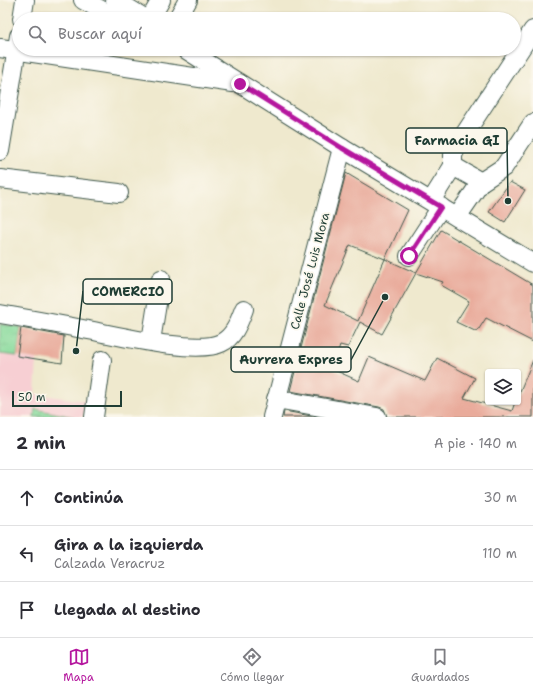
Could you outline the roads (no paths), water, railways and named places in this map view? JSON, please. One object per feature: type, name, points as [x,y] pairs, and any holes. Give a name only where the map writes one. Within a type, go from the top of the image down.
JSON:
[{"type":"street","points":[[23,12],[25,0]]},
{"type":"street","points":[[83,0],[105,12]]},
{"type":"street","points":[[115,0],[135,12]]},
{"type":"street","points":[[154,12],[161,0]]},
{"type":"street","points":[[181,12],[188,0]]},
{"type":"street","points":[[521,48],[533,30]]},
{"type":"street","points":[[0,150],[12,45]]},
{"type":"street","points":[[76,56],[240,84]]},
{"type":"street","points":[[196,56],[342,148],[533,263]]},
{"type":"street","points":[[409,256],[436,204],[453,166],[453,155],[458,144],[516,56]]},
{"type":"street","points":[[457,217],[481,182],[504,167],[533,123]]},
{"type":"street","name":"Calle José Luis Mora","points":[[272,417],[342,148]]},
{"type":"street","points":[[453,166],[481,182]]},
{"type":"street","points":[[0,178],[119,193]]},
{"type":"street","points":[[151,341],[160,280]]},
{"type":"street","points":[[0,314],[187,347],[206,347],[220,343],[230,336],[239,323],[244,309]]},
{"type":"street","points":[[94,417],[102,360]]},
{"type":"street","points":[[276,399],[377,417]]},
{"type":"place","name":"Farmacia GI","points":[[508,201]]},
{"type":"place","name":"Aurrera Expres","points":[[385,297]]},
{"type":"place","name":"COMERCIO","points":[[76,351]]}]
